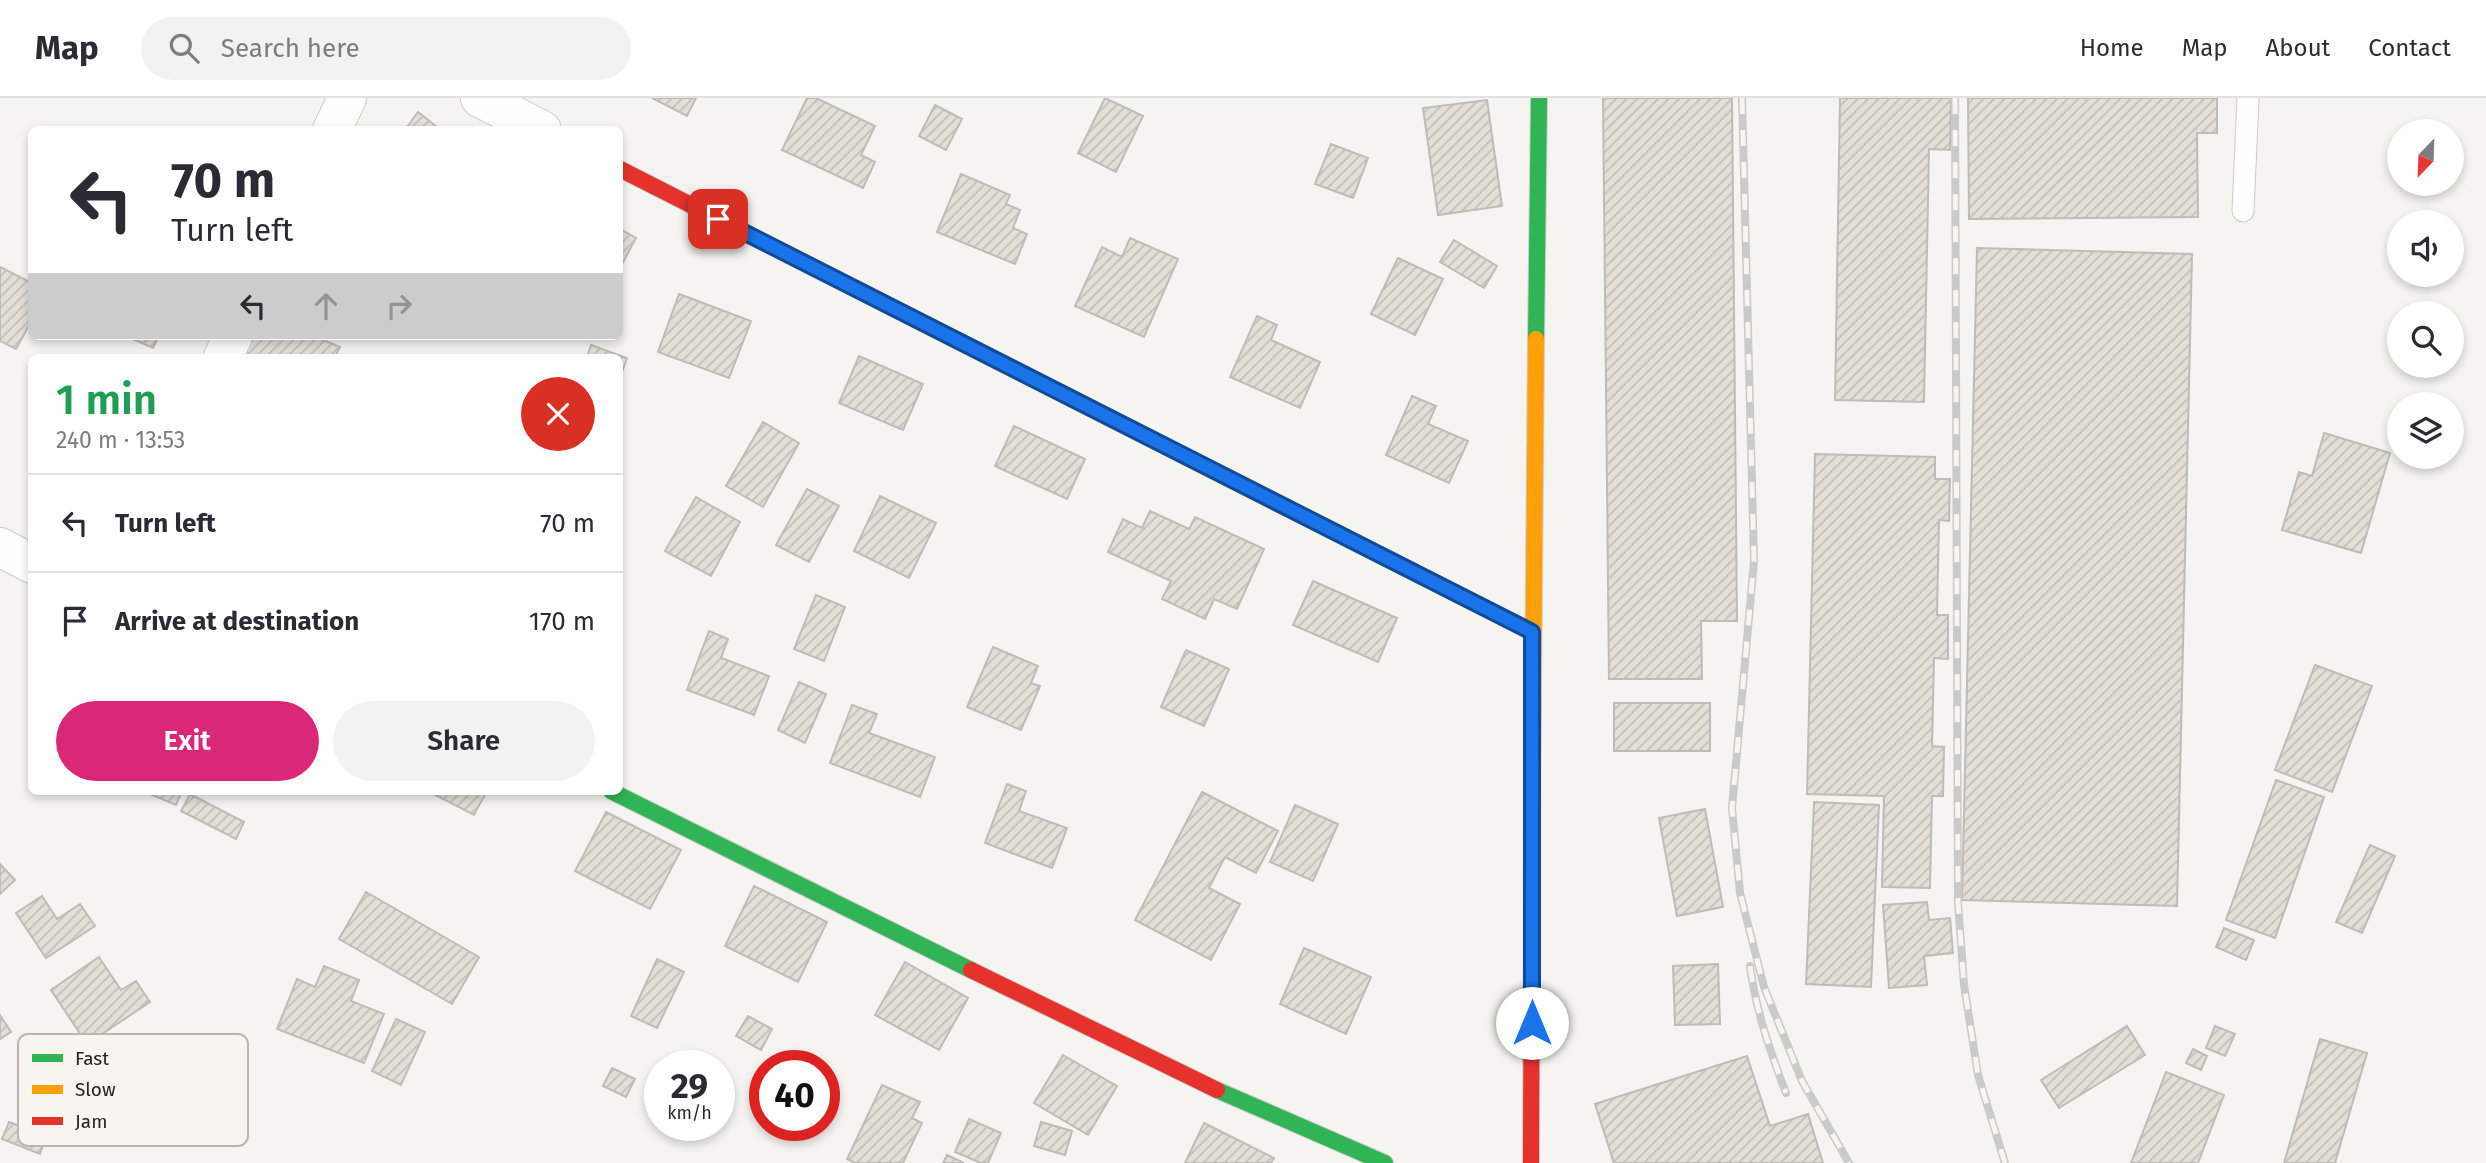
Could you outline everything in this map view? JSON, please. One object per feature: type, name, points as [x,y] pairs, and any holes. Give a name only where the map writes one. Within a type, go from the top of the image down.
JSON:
[{"type":"street","points":[[334,126],[347,98]]},
{"type":"street","points":[[480,98],[534,126]]},
{"type":"street","points":[[1531,1163],[1532,632],[1539,98]]},
{"type":"street","points":[[623,171],[1532,632]]},
{"type":"street","points":[[0,547],[28,562]]},
{"type":"street","points":[[619,795],[1194,1080],[1385,1163]]},
{"type":"lane","points":[[2243,211],[2248,98]]},
{"type":"building","points":[[652,98],[696,98],[687,116]]},
{"type":"building","points":[[807,98],[816,98],[875,126],[861,155],[875,162],[863,188],[782,150]]},
{"type":"building","points":[[1105,98],[1143,116],[1116,172],[1078,153]]},
{"type":"building","points":[[1603,98],[1732,98],[1737,621],[1701,621],[1702,679],[1609,679]]},
{"type":"building","points":[[1840,98],[1951,98],[1950,150],[1929,149],[1924,402],[1835,400]]},
{"type":"building","points":[[1968,98],[2217,98],[2217,133],[2197,133],[2198,217],[1969,219]]},
{"type":"building","points":[[1487,100],[1502,206],[1438,215],[1423,108]]},
{"type":"building","points":[[935,105],[962,119],[946,150],[919,136]]},
{"type":"building","points":[[418,112],[436,126],[408,126]]},
{"type":"building","points":[[1331,144],[1368,158],[1353,198],[1315,184]]},
{"type":"building","points":[[961,174],[1010,195],[1006,204],[1020,210],[1013,228],[1027,234],[1015,264],[937,232]]},
{"type":"building","points":[[623,231],[636,238],[623,262]]},
{"type":"building","points":[[1130,238],[1178,259],[1144,337],[1075,306],[1102,247],[1122,257]]},
{"type":"building","points":[[1454,240],[1497,266],[1484,288],[1440,262]]},
{"type":"building","points":[[1977,248],[2192,254],[2177,906],[1962,900]]},
{"type":"building","points":[[1398,258],[1443,279],[1415,335],[1371,314]]},
{"type":"building","points":[[0,267],[28,281],[28,327],[16,349],[0,341]]},
{"type":"building","points":[[679,294],[751,321],[729,378],[658,352]]},
{"type":"building","points":[[1257,316],[1277,325],[1271,340],[1320,362],[1300,408],[1230,377]]},
{"type":"building","points":[[135,340],[157,340],[153,348]]},
{"type":"building","points":[[251,340],[323,340],[340,347],[336,354],[245,354]]},
{"type":"building","points":[[591,345],[616,354],[588,354]]},
{"type":"building","points":[[859,356],[923,384],[903,430],[839,403]]},
{"type":"building","points":[[1412,396],[1436,406],[1428,424],[1468,441],[1449,483],[1386,455]]},
{"type":"building","points":[[763,422],[799,443],[763,507],[726,486]]},
{"type":"building","points":[[1014,426],[1085,459],[1067,499],[995,466]]},
{"type":"building","points":[[2324,433],[2387,452],[2387,463],[2361,553],[2282,530],[2299,472],[2312,476]]},
{"type":"building","points":[[1815,454],[1935,457],[1935,479],[1950,479],[1949,521],[1939,520],[1937,615],[1948,615],[1948,659],[1934,658],[1932,746],[1944,747],[1943,796],[1932,796],[1930,888],[1882,887],[1884,796],[1807,794]]},
{"type":"building","points":[[807,489],[839,506],[809,562],[776,545]]},
{"type":"building","points":[[880,496],[936,523],[909,578],[854,551]]},
{"type":"building","points":[[696,497],[740,522],[711,576],[665,551]]},
{"type":"building","points":[[1150,511],[1189,529],[1195,517],[1264,549],[1237,609],[1214,599],[1205,619],[1162,599],[1171,581],[1108,552],[1123,519],[1142,528]]},
{"type":"building","points":[[1313,581],[1397,618],[1378,662],[1293,625]]},
{"type":"building","points":[[816,595],[845,607],[824,661],[794,649]]},
{"type":"building","points":[[709,631],[728,639],[721,658],[769,676],[754,715],[687,690]]},
{"type":"building","points":[[993,647],[1038,666],[1031,683],[1040,686],[1021,730],[967,707]]},
{"type":"building","points":[[1186,650],[1229,669],[1204,726],[1161,707]]},
{"type":"building","points":[[2315,665],[2372,686],[2332,792],[2275,770]]},
{"type":"building","points":[[799,682],[826,694],[805,743],[778,730]]},
{"type":"building","points":[[1614,703],[1710,703],[1710,751],[1614,751]]},
{"type":"building","points":[[852,705],[877,714],[869,733],[935,757],[920,797],[830,763]]},
{"type":"building","points":[[2276,780],[2324,797],[2275,938],[2226,920]]},
{"type":"building","points":[[1007,784],[1026,791],[1019,811],[1067,828],[1052,868],[985,843]]},
{"type":"building","points":[[1202,792],[1278,831],[1256,873],[1225,857],[1209,888],[1240,904],[1211,960],[1135,920]]},
{"type":"building","points":[[152,795],[180,795],[176,805]]},
{"type":"building","points":[[192,795],[244,822],[236,839],[181,811]]},
{"type":"building","points":[[436,795],[485,795],[474,815]]},
{"type":"building","points":[[1814,802],[1879,805],[1871,987],[1806,984]]},
{"type":"building","points":[[1295,805],[1338,824],[1313,881],[1270,862]]},
{"type":"building","points":[[1705,809],[1723,907],[1677,916],[1659,818]]},
{"type":"building","points":[[606,812],[681,850],[650,909],[575,871]]},
{"type":"building","points":[[2370,845],[2395,856],[2362,933],[2336,922]]},
{"type":"building","points":[[0,864],[15,880],[0,894]]},
{"type":"building","points":[[754,886],[827,922],[798,982],[725,946]]},
{"type":"building","points":[[366,892],[479,957],[452,1004],[339,939]]},
{"type":"building","points":[[42,896],[57,919],[80,904],[95,926],[46,958],[16,913]]},
{"type":"building","points":[[1927,902],[1929,920],[1950,918],[1953,953],[1924,956],[1927,985],[1889,988],[1883,905]]},
{"type":"building","points":[[2224,928],[2254,940],[2246,960],[2216,947]]},
{"type":"building","points":[[1304,948],[1371,977],[1346,1034],[1280,1004]]},
{"type":"building","points":[[99,957],[121,990],[136,981],[150,1002],[102,1034],[80,1034],[51,990]]},
{"type":"building","points":[[657,959],[684,972],[657,1028],[631,1016]]},
{"type":"building","points":[[905,962],[968,998],[939,1050],[875,1015]]},
{"type":"building","points":[[1718,964],[1720,1024],[1675,1025],[1673,966]]},
{"type":"building","points":[[324,966],[359,980],[351,1001],[384,1014],[364,1063],[277,1029],[297,979],[315,987]]},
{"type":"building","points":[[0,1015],[11,1032],[0,1039]]},
{"type":"building","points":[[748,1016],[772,1029],[761,1050],[736,1036]]},
{"type":"building","points":[[396,1019],[425,1032],[401,1085],[372,1071]]},
{"type":"building","points":[[2127,1026],[2145,1055],[2059,1108],[2041,1080]]},
{"type":"building","points":[[2215,1026],[2235,1034],[2225,1056],[2206,1048]]},
{"type":"building","points":[[2320,1039],[2367,1053],[2335,1163],[2284,1163]]},
{"type":"building","points":[[2193,1049],[2207,1056],[2201,1070],[2186,1063]]},
{"type":"building","points":[[1063,1055],[1117,1086],[1088,1135],[1034,1103]]},
{"type":"building","points":[[1747,1056],[1770,1126],[1808,1114],[1823,1163],[1614,1163],[1595,1104]]},
{"type":"building","points":[[612,1068],[635,1079],[626,1097],[603,1086]]},
{"type":"building","points":[[2166,1072],[2224,1095],[2198,1163],[2131,1163]]},
{"type":"building","points":[[882,1085],[920,1102],[912,1118],[922,1123],[903,1163],[855,1163],[847,1159]]},
{"type":"building","points":[[969,1119],[1001,1133],[988,1163],[981,1163],[955,1152]]},
{"type":"building","points":[[9,1122],[18,1125],[18,1145],[2,1139]]},
{"type":"building","points":[[1041,1122],[1072,1131],[1065,1155],[1034,1146]]},
{"type":"building","points":[[1204,1123],[1274,1158],[1271,1163],[1185,1163]]},
{"type":"building","points":[[20,1146],[43,1146],[40,1154]]},
{"type":"building","points":[[947,1155],[964,1163],[943,1163]]},
{"type":"railway","points":[[1742,98],[1754,561],[1732,808],[1740,893],[1764,987],[1802,1081],[1849,1163]]},
{"type":"railway","points":[[1955,98],[1958,902],[1964,985],[1978,1075],[2005,1163]]},
{"type":"railway","points":[[1750,966],[1764,1031],[1786,1093]]},
{"type":"traffic: fast","points":[[1536,339],[1539,98]]},
{"type":"traffic: fast","points":[[619,795],[971,970]]},
{"type":"traffic: fast","points":[[1217,1090],[1385,1163]]},
{"type":"traffic: slow","points":[[1532,823],[1536,339]]},
{"type":"traffic: slow","points":[[1074,400],[1532,632]]},
{"type":"traffic: jam","points":[[623,171],[1074,400]]},
{"type":"traffic: jam","points":[[1531,1163],[1532,823]]},
{"type":"traffic: jam","points":[[971,970],[1217,1090]]},
{"type":"route","points":[[718,219],[1532,632],[1532,1023]]}]
